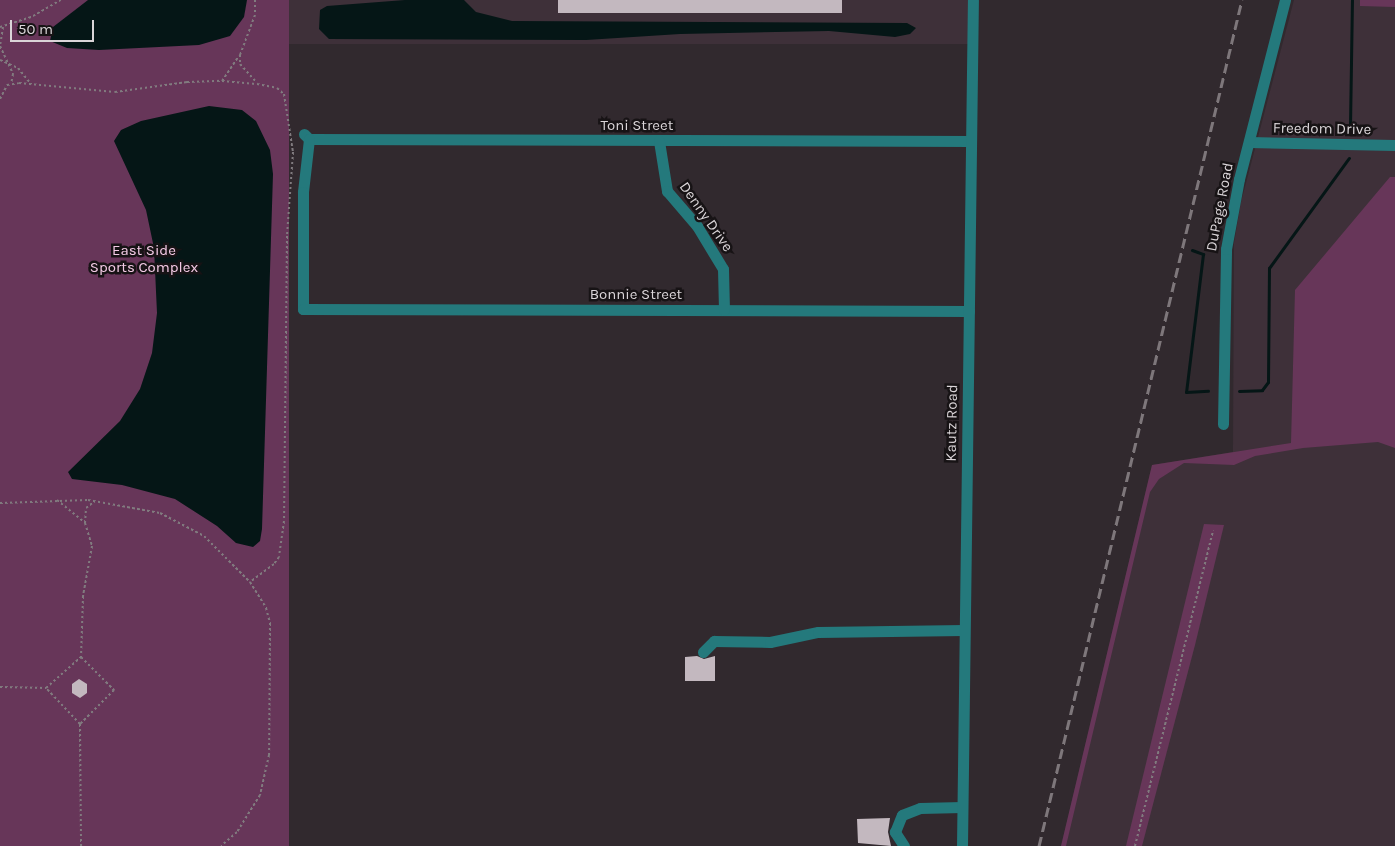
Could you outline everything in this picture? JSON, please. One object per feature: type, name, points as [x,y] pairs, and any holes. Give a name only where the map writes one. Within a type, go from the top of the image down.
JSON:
[{"type":"street","name":"Kautz Road","points":[[962,846],[973,0]]},
{"type":"street","name":"DuPage Road","points":[[1224,424],[1226,249],[1249,142],[1285,0]]},
{"type":"street","name":"Toni Street","points":[[303,309],[304,192],[307,137],[659,141],[971,141]]},
{"type":"street","name":"Denny Drive","points":[[659,141],[668,191],[698,226],[723,269],[724,310]]},
{"type":"street","name":"Freedom Drive","points":[[1249,142],[1395,145]]},
{"type":"street","name":"Bonnie Street","points":[[303,309],[969,311]]},
{"type":"street","points":[[703,652],[714,641],[770,642],[818,632],[964,630]]},
{"type":"street","points":[[904,846],[895,832],[902,815],[920,808],[962,806]]},
{"type":"path","points":[[11,84],[9,64],[0,46],[2,27],[33,16],[61,0]]},
{"type":"path","points":[[222,81],[240,55],[255,15],[255,0]]},
{"type":"path","points":[[240,55],[245,73],[258,84]]},
{"type":"path","points":[[0,60],[18,68],[31,84]]},
{"type":"path","points":[[0,100],[7,85],[11,84],[31,84],[115,92],[187,82],[222,81],[258,84],[277,88],[284,94],[293,152],[287,236],[284,521],[279,557],[274,564],[250,582]]},
{"type":"path","points":[[0,503],[57,499],[135,506],[185,524],[209,540],[250,582],[266,608],[270,623],[269,755],[260,795],[237,832],[221,846]]},
{"type":"path","points":[[57,499],[85,523]]},
{"type":"path","points":[[80,724],[114,690],[82,657],[83,596],[92,546],[85,523],[86,508],[95,501]]},
{"type":"path","points":[[1135,846],[1213,530]]},
{"type":"path","points":[[0,687],[46,688],[82,657]]},
{"type":"path","points":[[46,688],[80,724],[80,846]]},
{"type":"shaded area","points":[[88,0],[247,0],[244,17],[230,36],[199,45],[99,50],[67,48],[50,41],[53,27]]},
{"type":"shaded area","points":[[289,0],[970,0],[970,44],[289,44]]},
{"type":"shaded area","points":[[405,0],[464,0],[476,12],[512,21],[907,23],[916,28],[910,34],[895,37],[829,31],[680,34],[586,40],[329,39],[319,29],[320,10],[327,6]]},
{"type":"shaded area","points":[[1294,0],[1395,0],[1395,846],[1061,846],[1152,465],[1233,452],[1234,243],[1241,202]]},
{"type":"shaded area","points":[[209,106],[242,110],[256,121],[270,150],[273,174],[262,529],[260,541],[253,547],[236,543],[217,526],[175,499],[122,485],[72,479],[68,472],[120,421],[140,389],[152,353],[157,313],[154,248],[146,210],[114,141],[121,130],[141,121]]},
{"type":"green space","name":"East Side Sports Complex","points":[[0,0],[289,0],[289,846],[0,846]]},
{"type":"green space","points":[[1360,0],[1395,0],[1395,7],[1360,6]]},
{"type":"green space","points":[[1390,177],[1395,177],[1395,448],[1378,442],[1303,448],[1255,456],[1234,465],[1184,463],[1159,479],[1150,492],[1066,846],[1061,846],[1152,465],[1291,443],[1295,290]]},
{"type":"green space","points":[[1204,524],[1224,525],[1195,645],[1142,846],[1126,846]]},
{"type":"building","points":[[558,0],[842,0],[842,13],[558,13]]},
{"type":"building","points":[[697,656],[704,659],[715,656],[715,681],[685,681],[685,657]]},
{"type":"building","points":[[79,679],[87,684],[87,693],[80,698],[72,693],[72,684]]},
{"type":"building","points":[[890,818],[888,832],[891,846],[858,843],[857,819]]},
{"type":"waterway","points":[[1350,126],[1352,0]]},
{"type":"waterway","points":[[1239,391],[1262,390],[1268,382],[1269,268],[1349,158]]},
{"type":"waterway","points":[[1192,250],[1203,254],[1186,392],[1208,391]]},
{"type":"railway","points":[[1039,846],[1242,0]]}]
